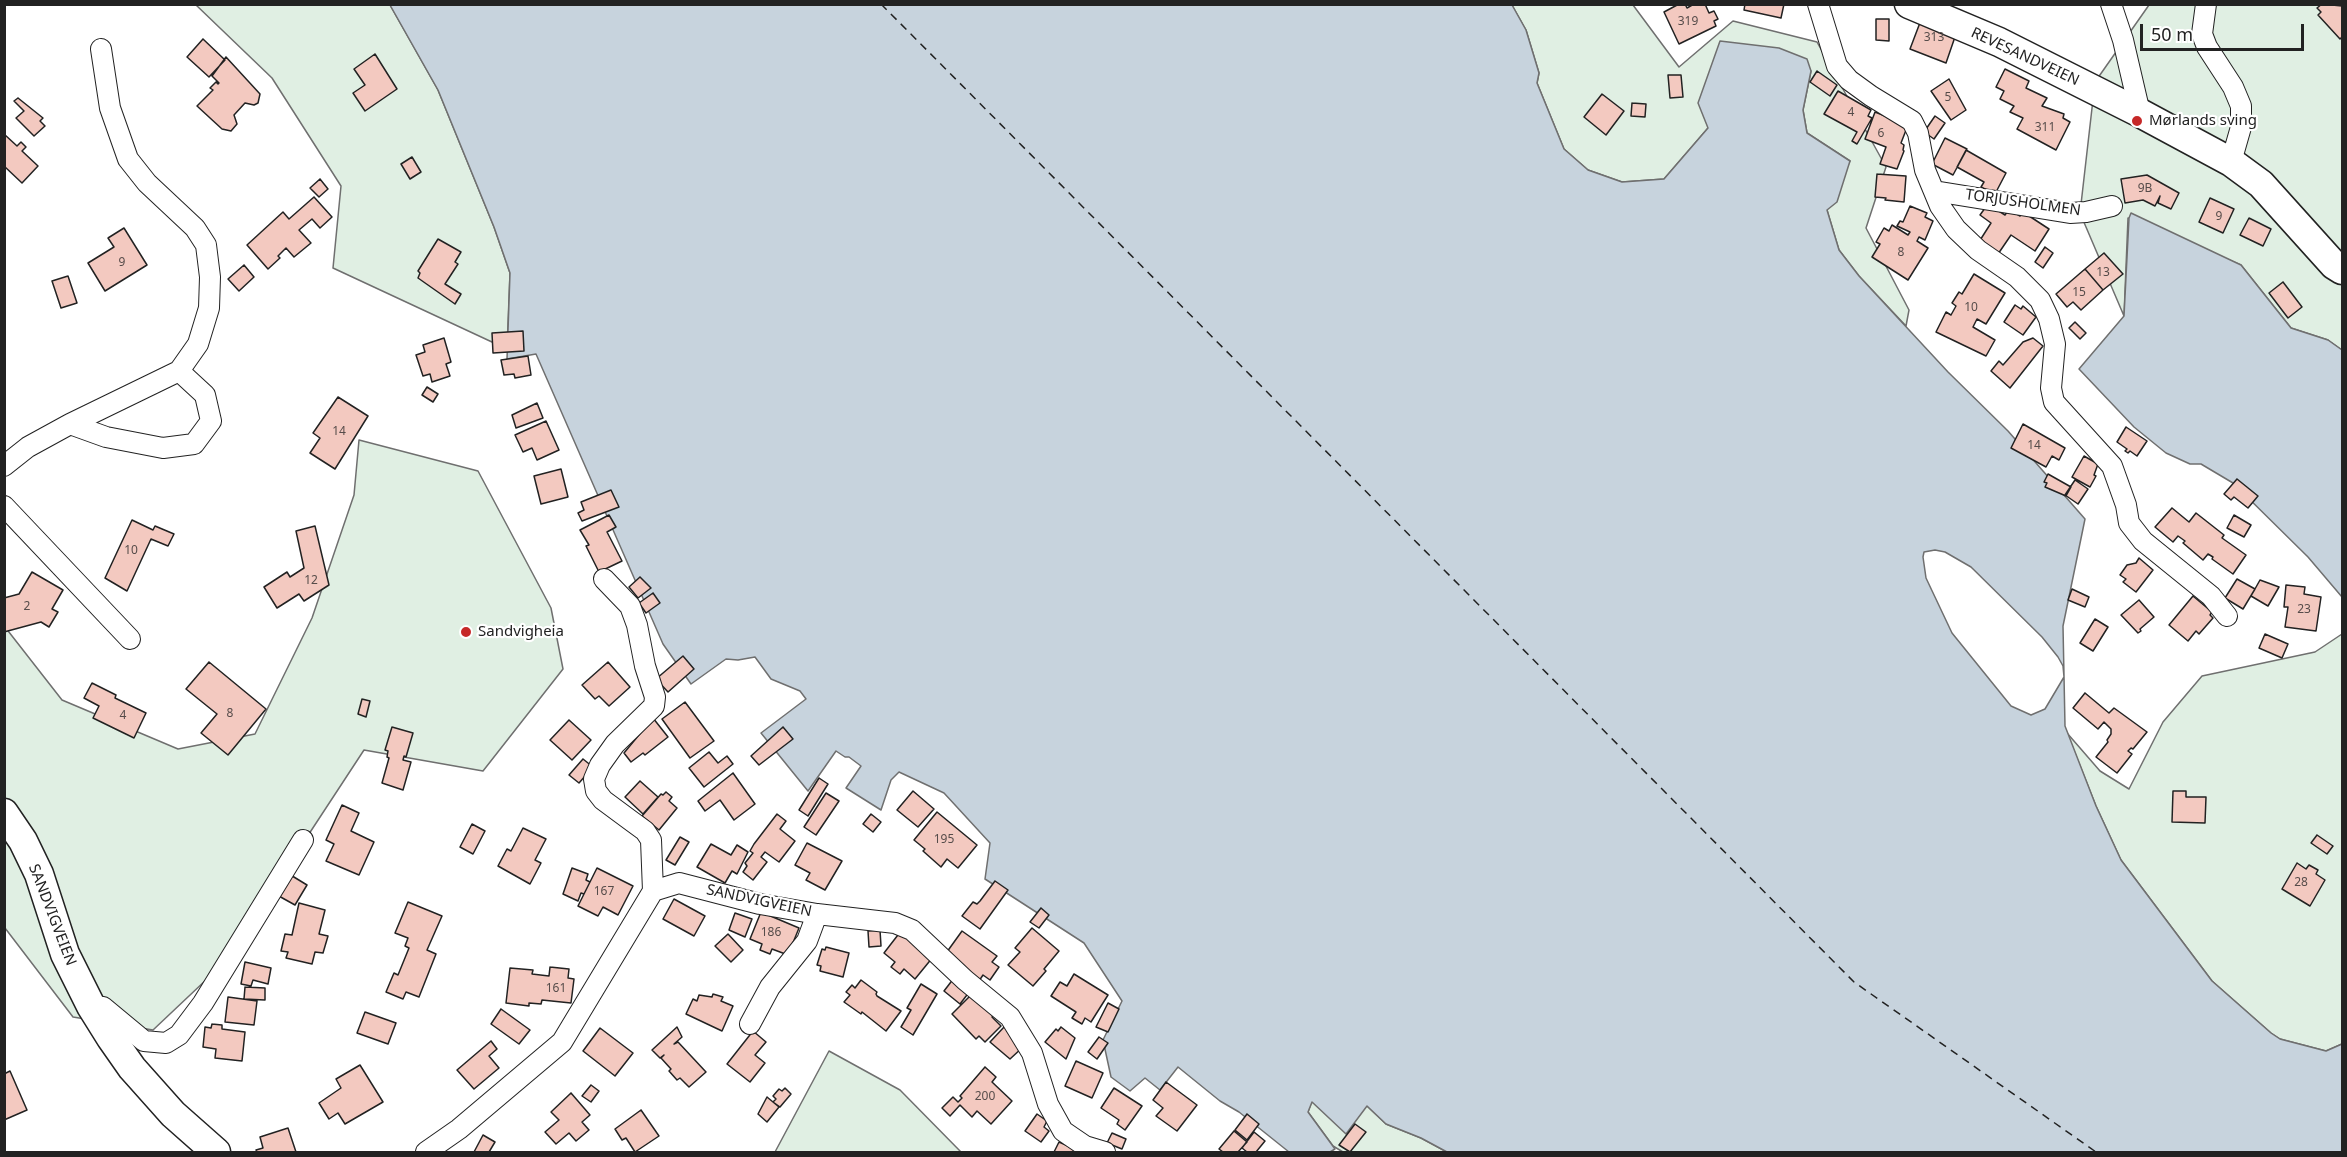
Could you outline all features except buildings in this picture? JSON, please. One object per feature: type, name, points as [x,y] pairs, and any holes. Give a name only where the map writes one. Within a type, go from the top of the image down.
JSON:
[{"type":"main road","name":"REVESANDVEIEN","points":[[1909,4],[1999,42],[2140,112],[2231,162],[2261,184],[2334,265],[2343,270]]},
{"type":"main road","name":"SANDVIGVEIEN","points":[[4,813],[23,841],[39,874],[65,954],[91,1006],[132,1068],[173,1113],[216,1152]]},
{"type":"street","name":"TORJUSHOLMEN","points":[[1818,4],[1837,66],[1848,80],[1912,121],[1918,133],[1925,170],[1940,206],[1956,229],[1978,250],[2017,276],[2040,300],[2049,319],[2055,344],[2051,388],[2054,402],[2112,466],[2126,505],[2129,523],[2143,541],[2211,596],[2226,616]]},
{"type":"street","points":[[2111,4],[2123,40],[2140,112]]},
{"type":"street","points":[[2206,4],[2202,34],[2207,47],[2233,87],[2241,106],[2241,128],[2231,162]]},
{"type":"street","points":[[4,466],[28,447],[70,424],[179,371],[198,344],[209,308],[210,277],[206,245],[195,228],[147,183],[128,159],[110,108],[101,49]]},
{"type":"street","name":"TORJUSHOLMEN","points":[[1934,191],[2049,207],[2070,213],[2086,213],[2112,206]]},
{"type":"street","points":[[70,424],[106,437],[163,448],[194,444],[212,421],[204,395],[179,371]]},
{"type":"street","points":[[4,506],[130,639]]},
{"type":"street","points":[[426,1152],[459,1129],[562,1042],[653,891],[651,840],[638,825],[603,800],[596,790],[594,779],[600,765],[615,744],[654,706],[654,697],[637,625],[630,606],[604,579]]},
{"type":"street","points":[[91,1006],[103,1007],[144,1041],[166,1043],[178,1035],[209,993],[303,840]]},
{"type":"street","name":"SANDVIGVEIEN","points":[[653,891],[680,883],[760,904],[816,914],[895,923],[912,930],[965,980],[1010,1017],[1032,1053],[1048,1104],[1063,1131],[1084,1146],[1105,1152]]},
{"type":"street","points":[[750,1024],[770,987],[807,941],[816,914]]},
{"type":"green space","points":[[196,5],[390,5],[438,90],[494,227],[510,273],[507,349],[333,268],[341,186],[272,78]]},
{"type":"green space","points":[[1512,5],[1633,5],[1679,67],[1733,21],[1817,42],[1886,167],[1866,228],[1909,310],[1906,326],[1859,276],[1839,250],[1827,210],[1850,161],[1807,133],[1803,110],[1811,71],[1708,128],[1664,179],[1622,182],[1588,170],[1564,149],[1537,83],[1539,73],[1526,30]]},
{"type":"green space","points":[[2149,5],[2342,5],[2342,350],[2328,340],[2291,328],[2241,265],[2128,218],[2124,316],[2080,213],[2095,82]]},
{"type":"green space","points":[[359,440],[478,471],[551,608],[563,669],[483,771],[364,750],[225,962],[153,1030],[73,1017],[5,928],[5,627],[62,700],[178,749],[255,734],[312,618],[354,495]]},
{"type":"green space","points":[[2342,634],[2342,1044],[2326,1051],[2280,1039],[2212,981],[2121,860],[2096,806],[2067,733],[2100,771],[2129,789],[2163,722],[2202,676],[2315,652]]},
{"type":"green space","points":[[829,1051],[900,1090],[961,1152],[775,1152]]},
{"type":"green space","points":[[1312,1101],[1367,1106],[1386,1124],[1421,1138],[1447,1152],[1343,1152],[1333,1146],[1308,1112]]},
{"type":"shaded area","points":[[390,5],[1512,5],[1526,30],[1539,73],[1537,83],[1564,149],[1588,170],[1622,182],[1664,179],[1708,128],[1698,103],[1720,41],[1779,48],[1807,59],[1811,71],[1803,110],[1807,133],[1850,161],[1837,202],[1827,210],[1839,250],[1859,276],[1948,372],[2008,431],[2085,519],[2063,626],[2065,726],[2096,806],[2121,860],[2212,981],[2271,1033],[2280,1039],[2326,1051],[2342,1044],[2342,1152],[1447,1152],[1421,1138],[1386,1124],[1367,1106],[1346,1134],[1312,1102],[1308,1112],[1335,1149],[1330,1152],[1289,1152],[1178,1067],[1160,1090],[1145,1078],[1130,1091],[1111,1077],[1103,1040],[1122,1001],[1084,943],[985,879],[990,843],[944,793],[899,772],[891,780],[881,810],[846,788],[861,766],[836,751],[808,791],[761,733],[806,699],[800,691],[771,679],[755,657],[738,660],[726,659],[691,684],[663,644],[536,354],[507,359],[510,273],[494,227],[438,90]],"holes":[[[1935,550],[1945,552],[1971,567],[2042,637],[2058,657],[2063,666],[2064,677],[2045,709],[2031,715],[2011,706],[1952,633],[1926,578],[1923,557],[1924,552]]]},
{"type":"shaded area","points":[[2131,213],[2241,265],[2291,328],[2328,340],[2342,350],[2342,597],[2308,557],[2233,483],[2201,464],[2190,464],[2166,453],[2134,427],[2079,369],[2124,316]]},
{"type":"ferry route","points":[[881,4],[1854,982],[2096,1152]]},
{"type":"place","name":"Mørlands sving","points":[[2137,121]]},
{"type":"place","name":"Sandvigheia","points":[[466,632]]}]
